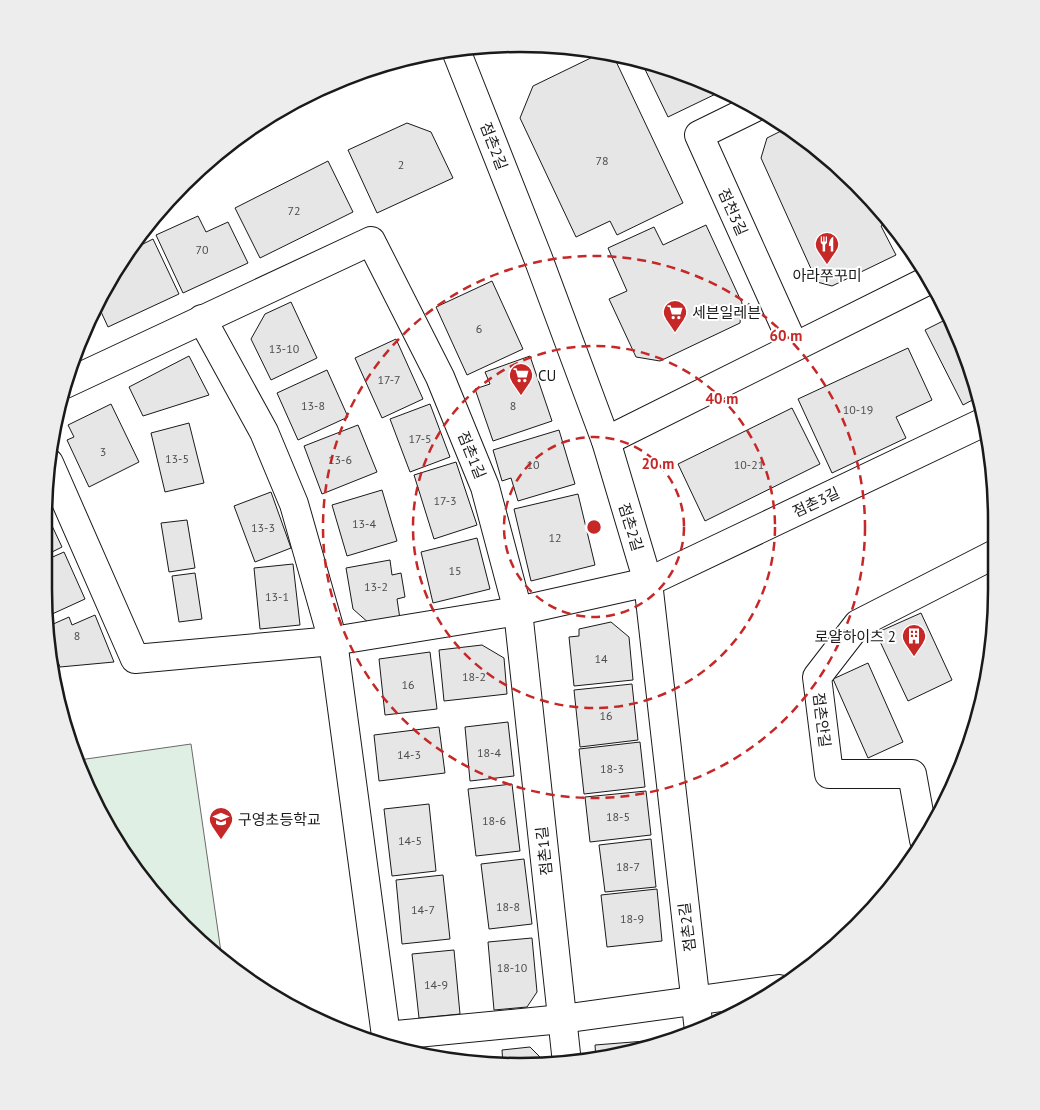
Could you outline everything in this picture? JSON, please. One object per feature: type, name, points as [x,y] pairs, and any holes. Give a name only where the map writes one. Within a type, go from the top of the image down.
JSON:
[{"type":"street","name":"점촌2길","points":[[458,56],[538,258],[606,441],[648,582],[698,1022]]},
{"type":"street","name":"점천3길","points":[[747,111],[699,134],[794,346]]},
{"type":"street","name":"점촌1길","points":[[74,380],[371,241],[440,377],[485,487],[518,610],[566,1055]]},
{"type":"street","points":[[606,441],[923,283]]},
{"type":"street","points":[[202,319],[264,432],[294,504],[333,641],[387,1038]]},
{"type":"street","name":"점촌3길","points":[[333,641],[518,610],[648,582],[978,425]]},
{"type":"street","points":[[55,476],[103,582],[135,659],[333,641]]},
{"type":"street","name":"점촌안길","points":[[922,829],[912,774],[829,774],[817,677],[858,624],[988,558]]},
{"type":"street","points":[[393,1040],[760,991]]},
{"type":"green space","points":[[191,744],[220,948],[189,921],[149,875],[115,824],[84,759]]},
{"type":"building","points":[[591,58],[616,62],[683,203],[617,235],[610,221],[576,237],[520,118],[533,86]]},
{"type":"building","points":[[645,69],[714,95],[668,117]]},
{"type":"building","points":[[407,123],[431,132],[453,178],[377,213],[348,150]]},
{"type":"building","points":[[780,131],[805,149],[851,189],[883,225],[881,226],[896,255],[832,286],[817,282],[761,158],[767,138]]},
{"type":"building","points":[[328,161],[353,212],[260,258],[235,208]]},
{"type":"building","points":[[198,216],[206,232],[228,222],[248,263],[183,293],[156,235]]},
{"type":"building","points":[[706,225],[742,303],[740,323],[660,361],[636,357],[609,299],[627,291],[608,248],[654,227],[663,245]]},
{"type":"building","points":[[153,239],[179,294],[108,327],[101,312],[115,286],[142,244]]},
{"type":"building","points":[[492,281],[523,349],[467,375],[436,307]]},
{"type":"building","points":[[291,302],[317,358],[271,380],[251,339],[265,314]]},
{"type":"building","points":[[943,321],[963,370],[972,400],[963,405],[925,330]]},
{"type":"building","points":[[396,339],[423,399],[382,418],[355,358]]},
{"type":"building","points":[[908,348],[932,400],[896,417],[906,438],[832,473],[798,399]]},
{"type":"building","points":[[189,356],[209,395],[143,416],[129,387]]},
{"type":"building","points":[[530,356],[552,421],[493,441],[475,389],[490,384],[485,372]]},
{"type":"building","points":[[327,370],[348,417],[298,440],[277,393]]},
{"type":"building","points":[[111,404],[139,462],[89,487],[67,440],[74,437],[68,425]]},
{"type":"building","points":[[430,404],[450,457],[410,472],[390,419]]},
{"type":"building","points":[[792,408],[820,464],[705,521],[678,464]]},
{"type":"building","points":[[189,423],[204,483],[165,492],[151,433]]},
{"type":"building","points":[[358,425],[377,472],[322,494],[304,446]]},
{"type":"building","points":[[559,430],[575,484],[518,501],[511,478],[502,481],[493,450]]},
{"type":"building","points":[[456,462],[477,525],[434,539],[414,475]]},
{"type":"building","points":[[382,490],[397,541],[347,556],[332,505]]},
{"type":"building","points":[[271,492],[291,548],[255,562],[234,506]]},
{"type":"building","points":[[578,494],[595,565],[531,581],[514,509]]},
{"type":"building","points":[[187,520],[195,568],[169,572],[161,523]]},
{"type":"building","points":[[52,526],[62,547],[52,552]]},
{"type":"building","points":[[477,538],[490,589],[433,603],[421,552]]},
{"type":"building","points":[[64,552],[85,599],[54,613],[52,590],[52,557]]},
{"type":"building","points":[[390,560],[392,575],[401,573],[405,597],[397,599],[400,619],[370,624],[353,609],[346,568]]},
{"type":"building","points":[[293,564],[300,625],[260,629],[254,568]]},
{"type":"building","points":[[195,573],[202,619],[179,622],[172,576]]},
{"type":"building","name":"로얄하이츠 2","points":[[921,613],[952,680],[908,701],[876,633]]},
{"type":"building","points":[[95,615],[114,662],[60,667],[56,651],[54,624],[69,617],[72,625]]},
{"type":"building","points":[[611,622],[629,637],[633,680],[574,686],[569,637],[579,636],[579,629]]},
{"type":"building","points":[[482,645],[504,658],[507,694],[444,701],[439,650]]},
{"type":"building","points":[[430,652],[437,709],[385,715],[379,659]]},
{"type":"building","points":[[868,663],[903,742],[868,758],[833,679]]},
{"type":"building","points":[[632,684],[638,740],[580,747],[574,690]]},
{"type":"building","points":[[508,722],[514,776],[470,781],[465,727]]},
{"type":"building","points":[[439,727],[445,773],[379,781],[374,735]]},
{"type":"building","points":[[640,742],[645,787],[584,794],[579,749]]},
{"type":"building","points":[[512,784],[520,851],[476,856],[468,789]]},
{"type":"building","points":[[646,791],[651,835],[590,842],[585,797]]},
{"type":"building","points":[[429,804],[436,871],[392,876],[384,809]]},
{"type":"building","points":[[651,839],[656,887],[605,892],[599,845]]},
{"type":"building","points":[[524,859],[532,924],[489,929],[481,864]]},
{"type":"building","points":[[443,875],[450,939],[402,944],[396,880]]},
{"type":"building","points":[[657,889],[662,941],[607,947],[601,895]]},
{"type":"building","points":[[532,938],[537,992],[527,1007],[494,1010],[488,942]]},
{"type":"building","points":[[454,950],[460,1014],[419,1018],[412,954]]},
{"type":"building","points":[[644,1041],[595,1052],[595,1045]]},
{"type":"building","points":[[530,1047],[540,1057],[502,1057],[502,1050]]},
{"type":"place","name":"아라쭈꾸미","points":[[827,265]]},
{"type":"place","name":"세븐일레븐","points":[[675,333]]},
{"type":"place","name":"CU","points":[[521,396]]},
{"type":"place","name":"로얄하이츠 2","points":[[914,657]]},
{"type":"place","name":"구영초등학교","points":[[221,840]]}]
